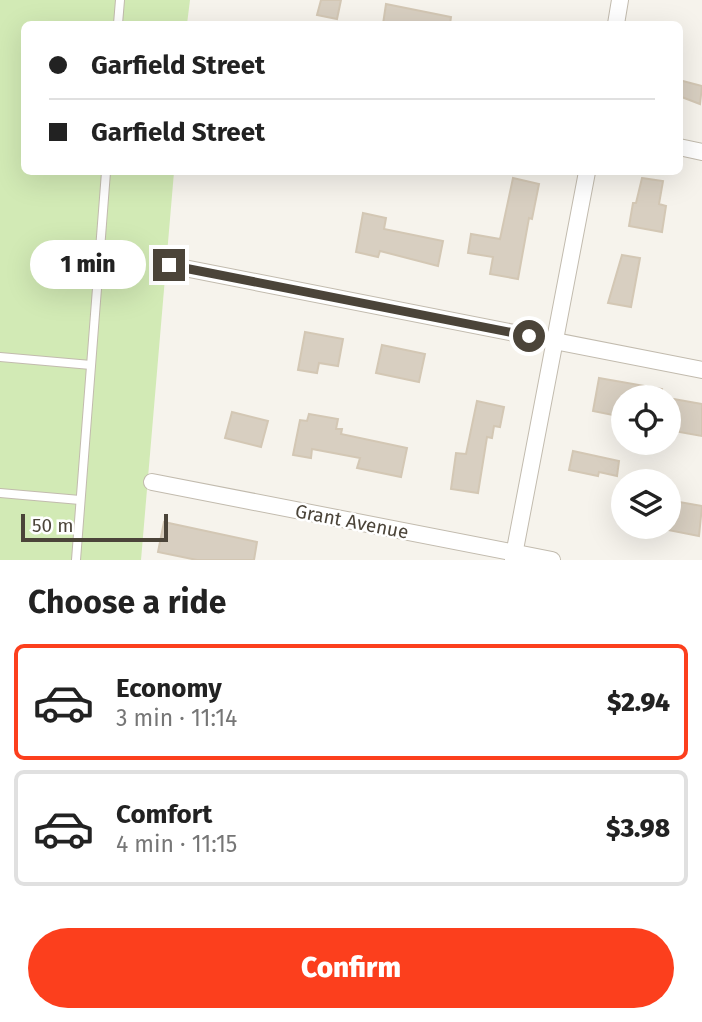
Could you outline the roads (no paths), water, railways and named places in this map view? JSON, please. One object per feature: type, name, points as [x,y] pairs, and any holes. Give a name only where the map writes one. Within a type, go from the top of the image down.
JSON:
[{"type":"street","points":[[616,21],[620,0]]},
{"type":"street","points":[[683,149],[702,152]]},
{"type":"street","points":[[514,556],[586,175]]},
{"type":"street","points":[[169,265],[702,370]]},
{"type":"street","name":"Grant Avenue","points":[[152,482],[514,556],[552,560]]},
{"type":"lane","points":[[118,21],[120,0]]},
{"type":"lane","points":[[76,560],[106,175]]},
{"type":"lane","points":[[0,357],[91,365]]},
{"type":"lane","points":[[0,494],[80,500]]}]
